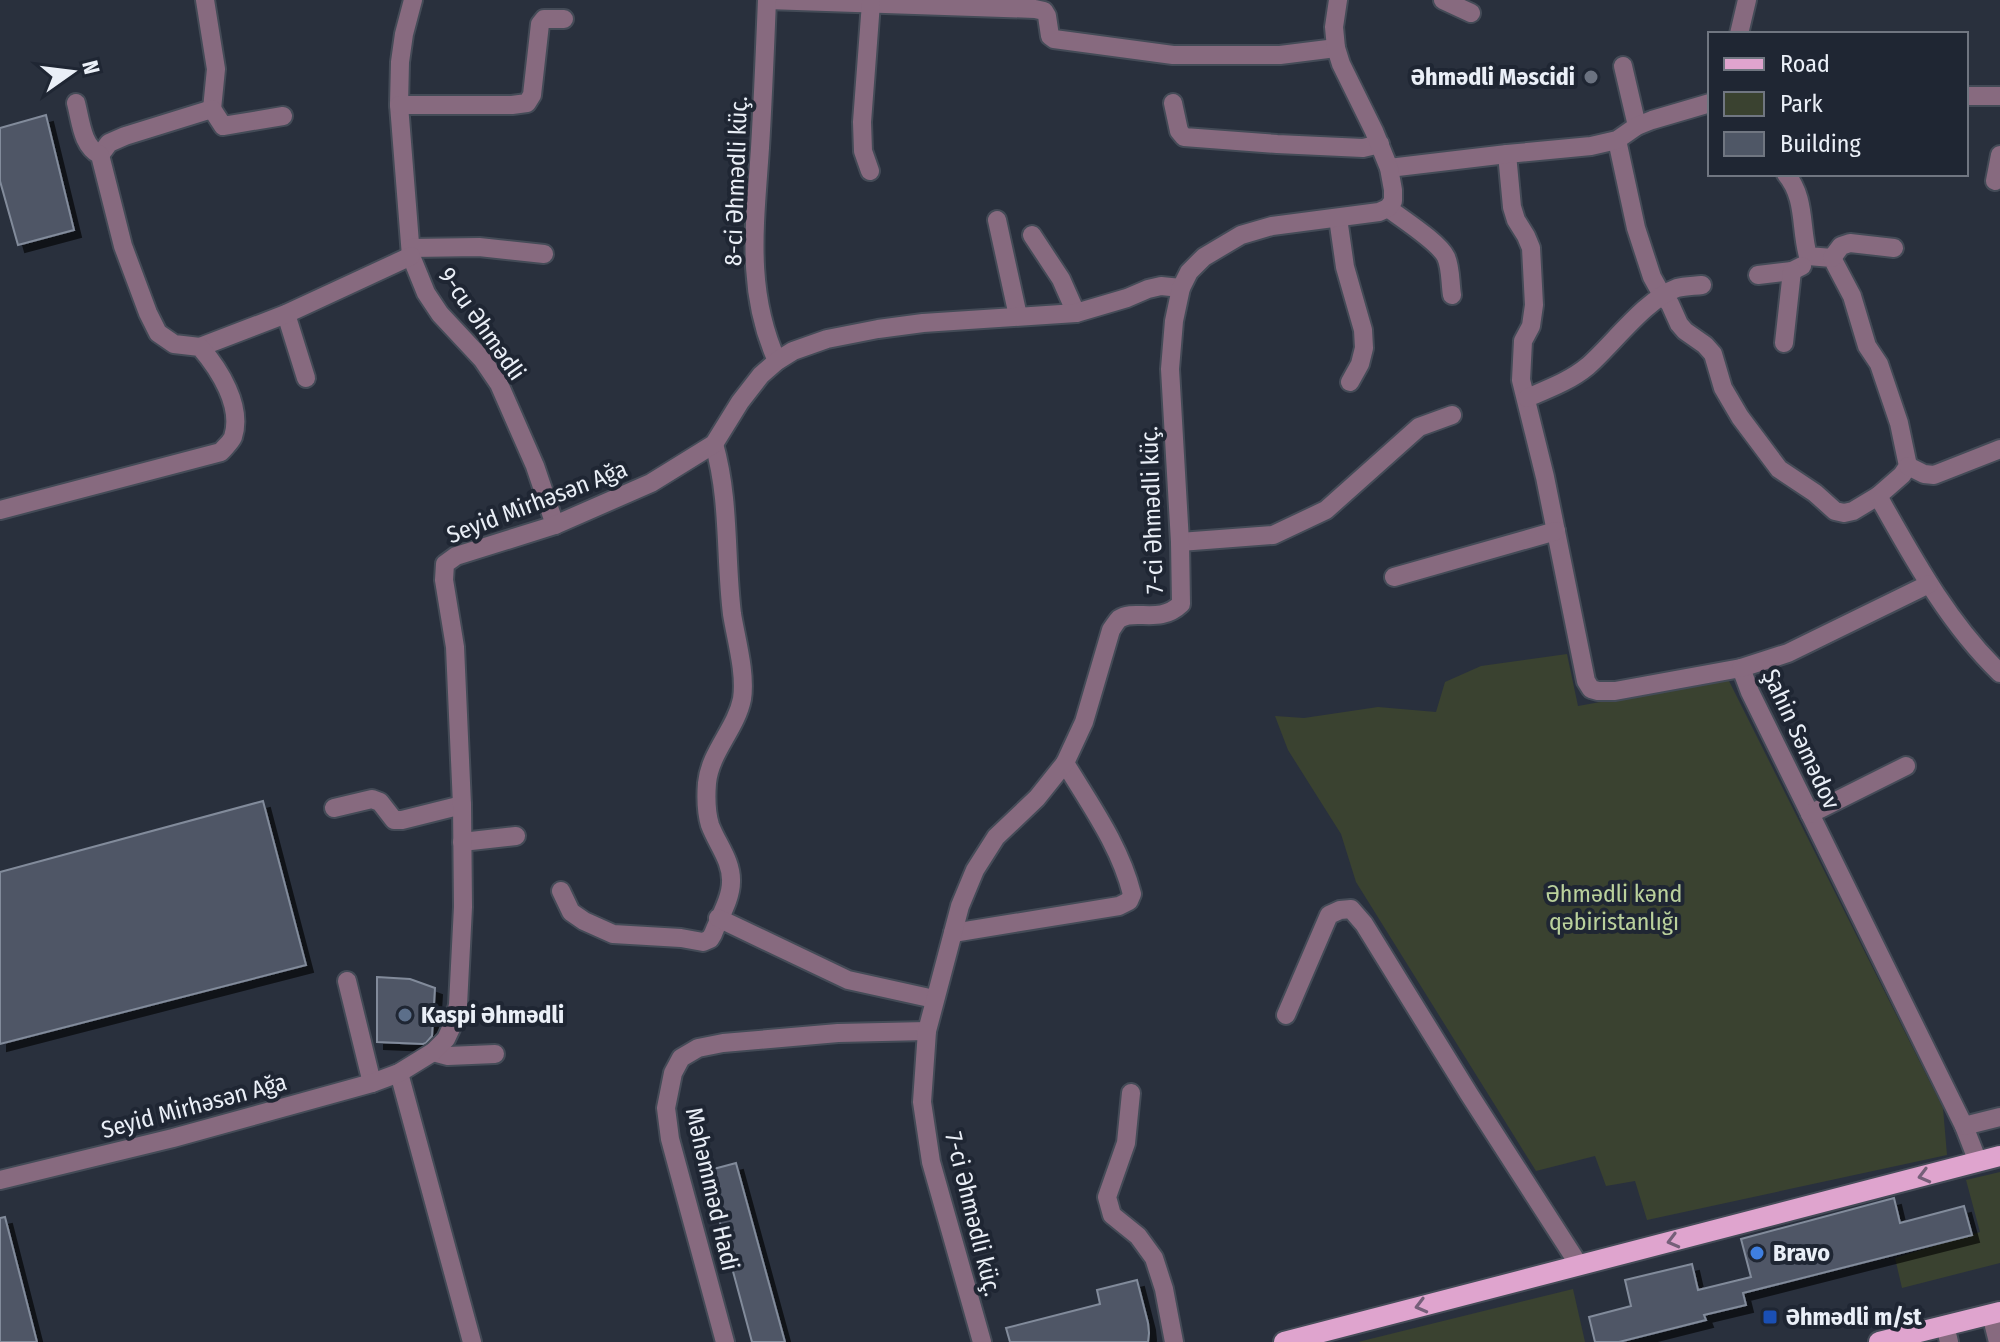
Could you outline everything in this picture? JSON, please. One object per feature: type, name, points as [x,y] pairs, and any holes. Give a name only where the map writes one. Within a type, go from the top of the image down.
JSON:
[{"type":"main road","points":[[1284,1342],[2000,1156]]},
{"type":"main road","points":[[1879,1342],[1947,1334],[1996,1313]]},
{"type":"street","points":[[205,0],[216,69],[212,109],[223,126],[283,116]]},
{"type":"street","name":"9-cu Əhmədli","points":[[413,0],[400,62],[399,105],[411,252],[426,293],[499,384],[535,466],[555,525]]},
{"type":"street","points":[[767,0],[982,4],[1035,9],[1044,11],[1050,36],[1054,39],[1173,55],[1280,55],[1336,48]]},
{"type":"street","name":"8-ci Əhmədli küç.","points":[[767,0],[753,255],[757,302],[767,340],[777,361]]},
{"type":"street","points":[[1181,288],[1189,272],[1204,257],[1241,235],[1272,226],[1379,212],[1388,208],[1393,201],[1389,168],[1336,48],[1334,27],[1338,0]]},
{"type":"street","points":[[1443,0],[1471,13]]},
{"type":"street","points":[[1739,32],[1747,0]]},
{"type":"street","points":[[870,171],[863,151],[862,122],[871,3]]},
{"type":"street","points":[[399,105],[527,103],[532,95],[540,24],[544,19],[564,19]]},
{"type":"street","points":[[1623,66],[1637,126]]},
{"type":"street","points":[[1968,96],[2000,96]]},
{"type":"street","points":[[76,103],[86,141],[92,151],[100,155],[123,246],[148,313],[158,333],[174,344],[200,347],[286,314],[411,252],[479,247],[544,254]]},
{"type":"street","points":[[1173,103],[1179,131],[1184,137],[1363,148],[1380,144]]},
{"type":"street","points":[[1389,168],[1591,146],[1617,140],[1637,126],[1708,103]]},
{"type":"street","points":[[100,155],[109,143],[125,136],[212,109]]},
{"type":"street","points":[[1617,140],[1636,228],[1652,277],[1679,324],[1713,354],[1723,388],[1740,417],[1779,469],[1835,511],[1844,513],[1878,496],[1908,466],[1899,423],[1879,364],[1867,346],[1852,296],[1832,258]]},
{"type":"street","name":"Şahin Səmədov","points":[[1507,154],[1512,207],[1531,248],[1534,305],[1531,326],[1523,341],[1521,380],[1586,681],[1591,689],[1615,691],[1741,668],[1750,692],[1964,1126],[1978,1162]]},
{"type":"street","points":[[1995,181],[2000,155]]},
{"type":"street","points":[[1758,275],[1792,271],[1802,265],[1808,256],[1799,196],[1788,176]]},
{"type":"street","points":[[1388,208],[1444,254],[1452,295]]},
{"type":"street","points":[[1338,218],[1345,267],[1363,330],[1364,348],[1350,382]]},
{"type":"street","points":[[997,220],[1018,316]]},
{"type":"street","points":[[1032,235],[1061,279],[1076,313]]},
{"type":"street","points":[[1832,258],[1841,246],[1850,243],[1894,248]]},
{"type":"street","points":[[1808,256],[1832,258]]},
{"type":"street","points":[[1784,343],[1792,271]]},
{"type":"street","points":[[1527,398],[1572,378],[1662,295],[1680,287],[1702,285]]},
{"type":"street","name":"Seyid Mirhəsən Ağa","points":[[0,1180],[173,1138],[372,1083],[399,1073],[433,1052],[446,1039],[458,1005],[463,907],[455,647],[444,580],[445,564],[456,556],[555,525],[651,483],[714,444],[761,375],[793,351],[827,339],[923,323],[1076,313],[1148,289],[1161,286],[1181,288]]},
{"type":"street","name":"7-ci Əhmədli küç.","points":[[982,1342],[931,1162],[922,1102],[927,1031],[960,906],[975,870],[996,837],[1037,798],[1065,763],[1084,722],[1111,630],[1118,620],[1125,617],[1166,614],[1181,604],[1170,369],[1174,321],[1181,288]]},
{"type":"street","points":[[286,314],[306,378]]},
{"type":"street","points":[[0,510],[221,452],[233,439],[235,420],[228,386],[200,347]]},
{"type":"street","points":[[1180,542],[1273,535],[1326,510],[1419,427],[1452,415]]},
{"type":"street","points":[[561,891],[571,912],[613,934],[703,942],[713,934],[731,889],[728,863],[710,826],[707,810],[710,766],[733,725],[742,697],[741,667],[732,611],[726,513],[721,468],[714,444]]},
{"type":"street","points":[[1908,466],[1934,475],[2000,449]]},
{"type":"street","points":[[1878,496],[1929,584],[1977,651],[2000,673]]},
{"type":"street","points":[[1394,577],[1556,531]]},
{"type":"street","points":[[1741,668],[1788,653],[1929,584]]},
{"type":"street","points":[[953,933],[1119,906],[1129,901],[1132,894],[1126,870],[1111,837],[1065,763]]},
{"type":"street","points":[[1810,814],[1906,766]]},
{"type":"street","points":[[334,808],[372,799],[380,802],[394,820],[402,820],[462,805]]},
{"type":"street","points":[[462,842],[516,836]]},
{"type":"street","points":[[1286,1015],[1329,915],[1351,909],[1364,924],[1579,1265]]},
{"type":"street","points":[[718,918],[848,980],[934,999]]},
{"type":"street","points":[[347,981],[372,1083]]},
{"type":"street","name":"Məhəmməd Hadi","points":[[725,1342],[670,1139],[666,1108],[673,1073],[681,1058],[698,1048],[723,1043],[838,1033],[927,1031]]},
{"type":"street","points":[[433,1052],[448,1056],[495,1054]]},
{"type":"street","points":[[399,1073],[472,1342]]},
{"type":"street","points":[[1131,1093],[1126,1143],[1107,1197],[1112,1215],[1138,1236],[1154,1258],[1164,1289],[1174,1342]]},
{"type":"street","points":[[1964,1126],[2000,1117]]},
{"type":"street","points":[[1996,1313],[1998,1342]]},
{"type":"green space","name":"Əhmədli kənd qəbiristanlığı","points":[[1567,654],[1578,706],[1728,679],[1943,1108],[1947,1155],[1647,1220],[1635,1181],[1606,1186],[1595,1156],[1536,1171],[1356,882],[1341,834],[1288,750],[1275,716],[1304,718],[1378,707],[1436,712],[1445,682],[1481,666]]},
{"type":"green space","points":[[2000,1172],[2000,1263],[1902,1288],[1895,1258],[1980,1232],[1966,1180]]},
{"type":"green space","points":[[1573,1289],[1585,1342],[1358,1342]]},
{"type":"building","points":[[46,115],[74,230],[18,245],[0,181],[0,128]]},
{"type":"building","points":[[263,801],[306,965],[0,1044],[0,872]]},
{"type":"building","name":"Kaspi Əhmədli","points":[[377,977],[410,979],[435,988],[432,1036],[426,1043],[377,1042]]},
{"type":"building","points":[[736,1163],[785,1342],[752,1342],[706,1171]]},
{"type":"building","points":[[1894,1198],[1900,1223],[1964,1206],[1972,1235],[1743,1293],[1746,1305],[1704,1315],[1706,1320],[1619,1342],[1595,1342],[1589,1317],[1631,1306],[1625,1280],[1692,1264],[1698,1290],[1751,1277],[1741,1239]]},
{"type":"building","points":[[5,1217],[37,1342],[0,1342],[0,1218]]},
{"type":"building","points":[[1137,1280],[1148,1323],[1148,1342],[1010,1342],[1006,1328],[1100,1304],[1097,1290]]},
{"type":"place","name":"Әhmәdli Mәscidi","points":[[1591,77]]},
{"type":"place","name":"Kaspi Əhmədli","points":[[405,1015]]},
{"type":"place","name":"Bravo","points":[[1757,1253]]},
{"type":"place","name":"Əhmədli m/st","points":[[1770,1317]]}]
